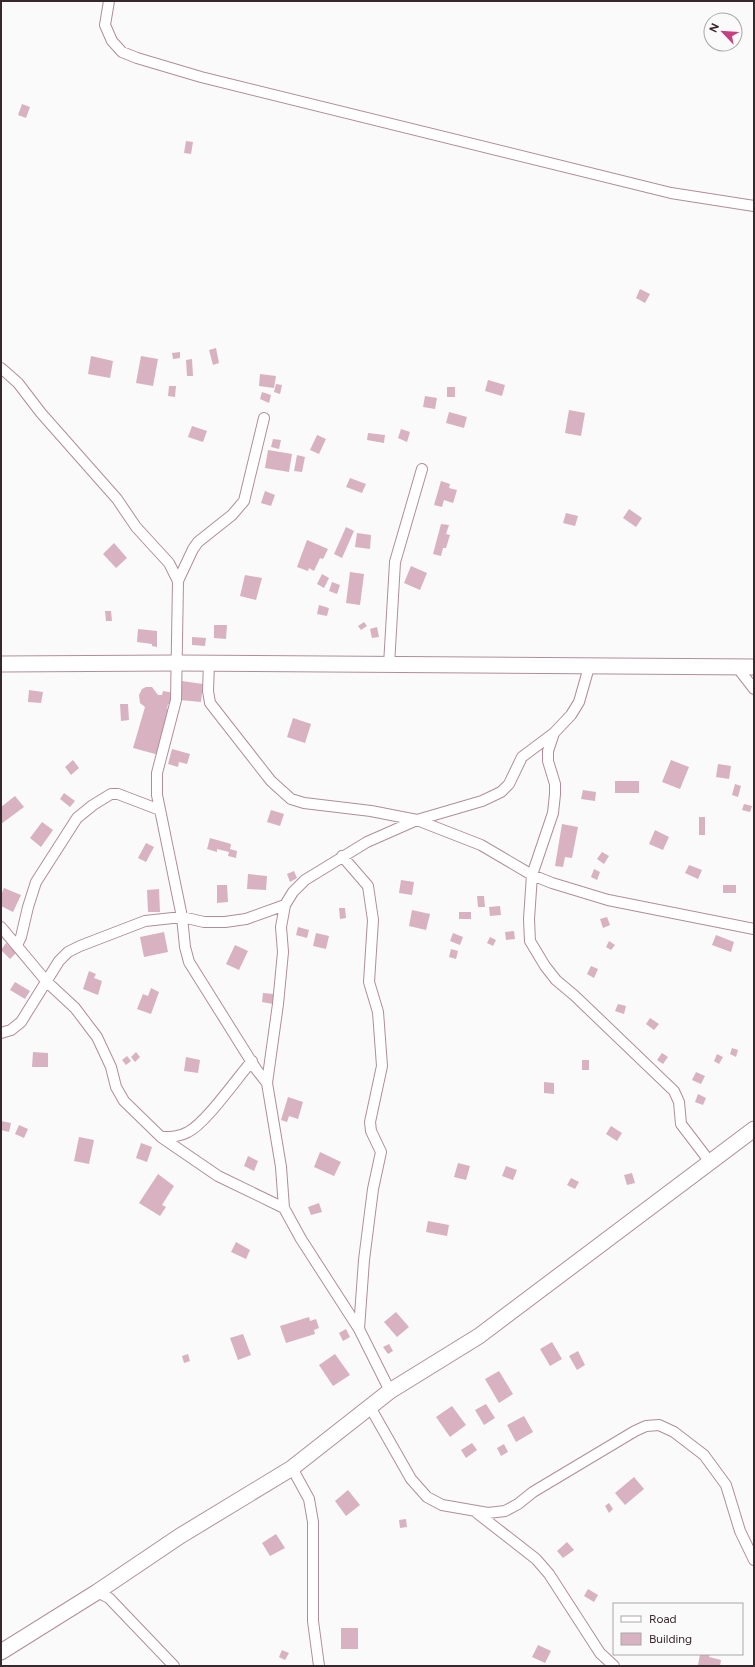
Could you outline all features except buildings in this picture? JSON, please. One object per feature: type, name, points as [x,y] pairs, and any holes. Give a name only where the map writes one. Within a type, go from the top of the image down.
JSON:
[{"type":"street","points":[[109,1],[105,25],[112,41],[122,52],[137,58],[201,77],[671,193],[754,206]]},
{"type":"street","points":[[1,368],[18,383],[41,413],[117,499],[136,527],[169,563],[178,581]]},
{"type":"street","points":[[264,418],[244,500],[232,515],[198,542],[193,549],[178,581],[176,700],[157,774],[157,795],[182,917],[185,947],[189,962],[267,1083]]},
{"type":"street","points":[[389,665],[395,562],[422,469]]},
{"type":"street","points":[[1,664],[177,663],[754,667]]},
{"type":"street","points":[[209,664],[208,691],[210,703],[270,781],[291,799],[304,803],[371,811],[418,820],[481,845],[532,875],[552,883],[608,900],[754,929]]},
{"type":"street","points":[[390,1391],[359,1329],[301,1239],[284,1208],[281,1168],[267,1083],[278,1004],[283,952],[281,927],[285,905],[293,892],[305,880],[367,842],[418,820],[482,801],[501,792],[509,784],[522,757],[554,733],[570,715],[579,702],[589,667]]},
{"type":"street","points":[[737,667],[754,689]]},
{"type":"street","points":[[554,733],[548,751],[548,762],[555,784],[553,813],[532,875],[529,919],[530,941],[544,966],[556,980],[575,996],[674,1090],[679,1102],[681,1124],[710,1162]]},
{"type":"street","points":[[17,945],[21,937],[36,882],[77,818],[93,805],[111,794],[118,794],[160,810]]},
{"type":"street","points":[[342,856],[369,889],[373,920],[369,982],[378,1012],[382,1066],[370,1122],[371,1131],[381,1152],[373,1189],[364,1260],[359,1329]]},
{"type":"street","points":[[1,1033],[11,1030],[21,1022],[59,961],[68,952],[145,921],[182,917],[204,922],[226,922],[246,919],[285,905]]},
{"type":"street","points":[[1,927],[47,982],[75,1008],[97,1037],[111,1067],[116,1088],[124,1101],[161,1137],[218,1176],[284,1208]]},
{"type":"street","points":[[161,1137],[177,1137],[189,1132],[201,1122],[252,1061]]},
{"type":"street","points":[[1,1652],[97,1592],[180,1536],[292,1468],[390,1391],[479,1336],[754,1129]]},
{"type":"street","points":[[370,1407],[411,1479],[427,1497],[442,1505],[488,1513],[505,1511],[635,1431],[646,1426],[659,1425],[674,1432],[704,1455],[726,1485],[740,1531],[754,1560]]},
{"type":"street","points":[[292,1468],[309,1499],[313,1522],[313,1621],[319,1666]]},
{"type":"street","points":[[476,1512],[536,1559],[549,1574],[600,1653],[614,1666]]},
{"type":"street","points":[[97,1592],[110,1598],[174,1666]]}]
